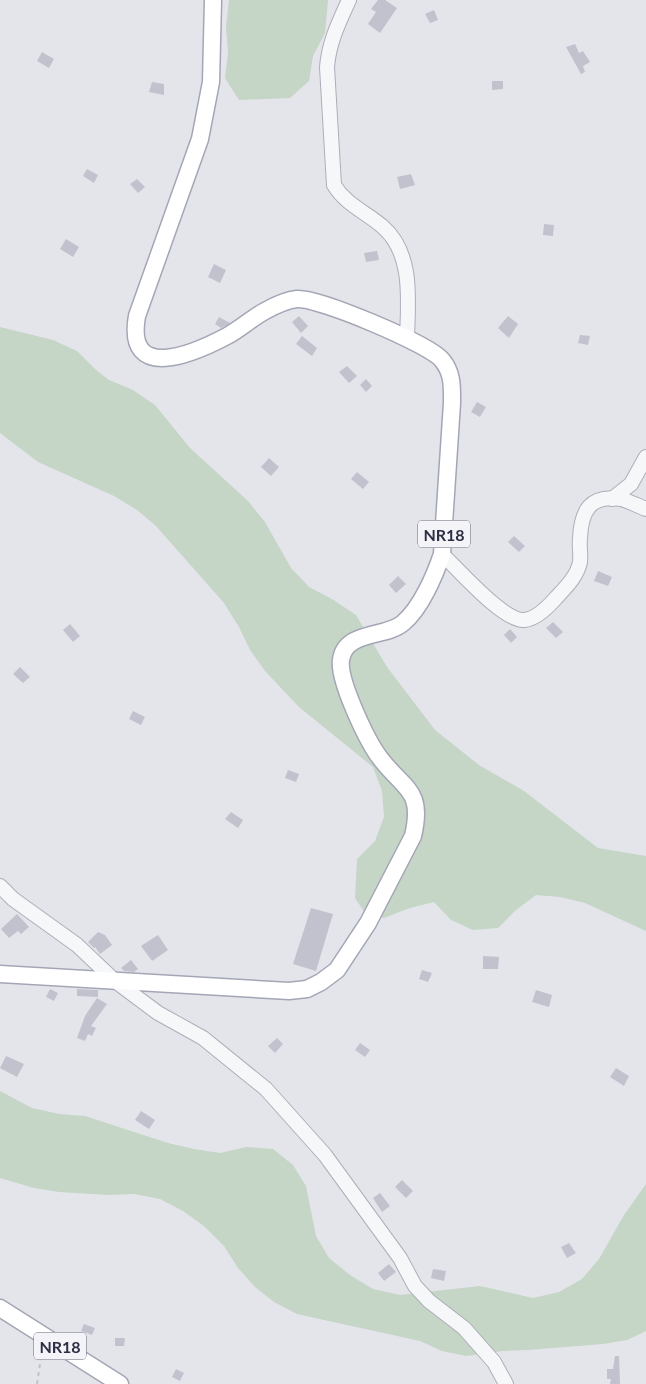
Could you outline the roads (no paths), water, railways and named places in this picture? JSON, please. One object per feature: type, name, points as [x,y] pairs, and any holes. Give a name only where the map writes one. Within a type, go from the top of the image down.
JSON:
[{"type":"main road","name":"NR18","points":[[0,974],[289,991],[306,989],[321,982],[337,970],[368,924],[413,836],[416,822],[415,803],[410,790],[380,758],[373,747],[348,696],[341,672],[343,652],[350,644],[361,638],[390,630],[402,624],[411,615],[438,566],[442,554],[447,495],[452,382],[448,368],[441,358],[407,339],[321,303],[297,299],[278,304],[229,335],[184,355],[155,358],[145,355],[136,339],[134,329],[137,316],[200,139],[211,82],[213,0]]},
{"type":"main road","name":"NR18","points":[[0,1308],[120,1384]]},
{"type":"street","points":[[349,0],[328,50],[327,67],[334,185],[340,196],[384,228],[401,251],[409,289],[407,339]]},
{"type":"street","points":[[612,499],[631,484],[646,457]]},
{"type":"street","points":[[442,554],[497,608],[513,618],[522,620],[532,618],[548,607],[572,581],[580,562],[582,517],[590,505],[605,499],[622,499],[646,508]]},
{"type":"street","points":[[0,886],[13,899],[77,944],[115,980],[158,1013],[203,1038],[266,1089],[325,1155],[400,1258],[415,1286],[429,1301],[464,1328],[494,1362],[506,1384]]}]
